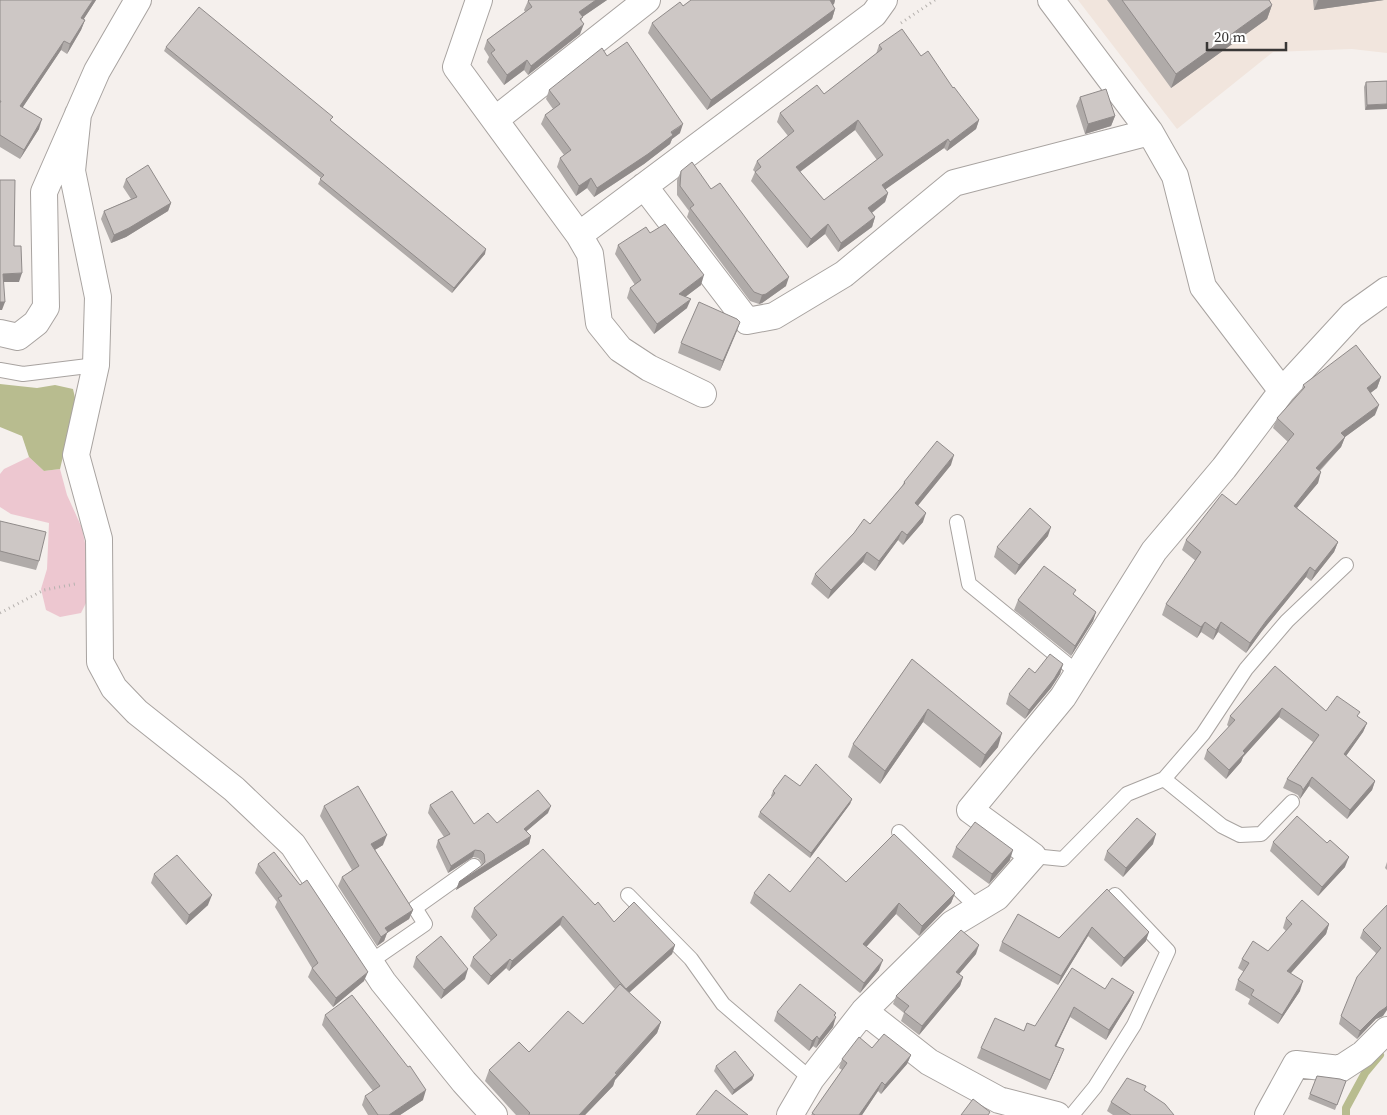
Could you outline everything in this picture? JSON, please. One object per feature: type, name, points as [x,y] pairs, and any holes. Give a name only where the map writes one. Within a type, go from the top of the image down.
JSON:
[{"type":"street","points":[[0,333],[18,337],[36,323],[46,308],[44,192],[97,72],[138,0]]},
{"type":"street","points":[[480,0],[456,66],[579,235],[590,254],[599,323],[620,349],[649,368],[703,394]]},
{"type":"street","points":[[496,119],[647,0]]},
{"type":"street","points":[[579,235],[874,14],[884,0]]},
{"type":"street","points":[[1051,0],[1150,132],[1175,176],[1203,287],[1282,391]]},
{"type":"street","points":[[78,114],[72,171],[98,297],[96,365],[76,455],[99,539],[100,662],[114,688],[137,712],[234,789],[293,845],[383,982],[464,1082],[494,1115]]},
{"type":"street","points":[[644,186],[747,321],[774,316],[844,274],[954,183],[1150,132]]},
{"type":"street","points":[[790,1115],[810,1079],[864,1011],[952,924],[997,897],[1033,856],[970,810],[1063,696],[1154,551],[1224,468],[1282,391],[1352,315],[1387,290]]},
{"type":"street","points":[[864,1011],[929,1062],[999,1100],[1057,1115]]},
{"type":"street","points":[[1268,1115],[1296,1064],[1340,1069],[1363,1054],[1387,1030]]},
{"type":"lane","points":[[0,370],[23,374],[96,365]]},
{"type":"lane","points":[[957,522],[969,584],[1078,673]]},
{"type":"lane","points":[[1033,856],[1063,859],[1128,794],[1164,779],[1203,734],[1246,668],[1287,620],[1346,565]]},
{"type":"lane","points":[[1164,779],[1222,826],[1240,835],[1261,834],[1292,802]]},
{"type":"lane","points":[[898,832],[978,908]]},
{"type":"lane","points":[[370,962],[425,924],[415,908],[474,866]]},
{"type":"lane","points":[[628,894],[691,959],[723,1004],[810,1079]]},
{"type":"lane","points":[[1072,1115],[1095,1087],[1134,1025],[1168,951],[1114,895]]},
{"type":"path","points":[[0,613],[44,590],[100,579]]},
{"type":"shaded area","points":[[1078,0],[1387,0],[1387,53],[1352,49],[1273,52],[1177,129]]},
{"type":"shaded area","points":[[0,384],[37,388],[55,385],[73,389],[76,402],[60,469],[44,471],[29,457],[22,436],[0,427]]},
{"type":"shaded area","points":[[29,457],[44,471],[60,469],[67,495],[82,528],[89,563],[89,597],[81,613],[60,617],[46,610],[41,589],[47,569],[49,523],[11,514],[0,507],[0,474],[4,469]]},
{"type":"building","points":[[0,0],[93,0],[81,18],[85,20],[70,44],[64,41],[20,106],[42,119],[24,150],[0,135]]},
{"type":"building","points":[[529,0],[596,0],[579,12],[583,17],[580,19],[584,24],[531,66],[527,60],[507,75],[491,53],[495,50],[487,40],[532,7]]},
{"type":"building","points":[[691,0],[830,0],[835,9],[711,100],[652,23],[680,2],[683,6]]},
{"type":"building","points":[[1122,0],[1269,0],[1272,5],[1176,74]]},
{"type":"building","points":[[199,7],[333,117],[330,120],[486,249],[454,288],[320,179],[324,175],[166,47]]},
{"type":"building","points":[[902,29],[921,56],[928,51],[953,88],[979,120],[950,142],[948,139],[882,185],[888,193],[868,208],[875,217],[841,243],[828,224],[811,239],[755,172],[761,167],[757,161],[794,131],[780,113],[817,85],[824,94],[882,49],[879,45]],"holes":[[[858,120],[883,155],[824,200],[796,167]]]},
{"type":"building","points":[[627,42],[683,124],[671,132],[673,135],[648,154],[597,188],[591,178],[579,186],[560,158],[571,150],[545,115],[560,104],[549,90],[602,48],[607,56]]},
{"type":"building","points":[[1387,81],[1387,104],[1367,105],[1366,82]]},
{"type":"building","points":[[1106,89],[1115,116],[1088,124],[1080,97]]},
{"type":"building","points":[[692,162],[711,189],[720,183],[789,277],[766,294],[762,295],[754,292],[690,208],[694,205],[680,186],[681,171]]},
{"type":"building","points":[[148,165],[171,203],[114,235],[104,211],[137,197],[126,179]]},
{"type":"building","points":[[0,180],[15,180],[14,246],[21,246],[22,273],[3,274],[5,302],[0,302]]},
{"type":"building","points":[[665,224],[704,275],[679,294],[691,299],[657,324],[630,288],[641,280],[618,245],[646,227],[650,233]]},
{"type":"building","points":[[699,302],[740,322],[723,361],[681,343]]},
{"type":"building","points":[[1356,345],[1381,377],[1367,388],[1379,405],[1341,433],[1345,437],[1316,468],[1321,472],[1294,506],[1338,542],[1315,571],[1310,567],[1250,643],[1221,622],[1216,630],[1205,622],[1201,627],[1166,604],[1201,552],[1186,540],[1222,494],[1236,505],[1294,434],[1277,418],[1305,387],[1303,385]]},
{"type":"building","points":[[937,441],[954,455],[915,503],[926,513],[907,535],[902,531],[879,561],[867,552],[831,590],[815,574],[854,533],[864,519],[870,524]]},
{"type":"building","points":[[1030,508],[1051,527],[1019,565],[997,547]]},
{"type":"building","points":[[0,521],[46,532],[39,561],[0,551]]},
{"type":"building","points":[[1044,566],[1076,590],[1073,594],[1096,612],[1075,646],[1018,600]]},
{"type":"building","points":[[1050,654],[1063,664],[1054,679],[1029,710],[1009,694],[1029,668],[1035,673]]},
{"type":"building","points":[[912,659],[1002,733],[985,755],[928,709],[885,771],[853,744]]},
{"type":"building","points":[[1275,666],[1326,711],[1337,696],[1360,712],[1357,716],[1367,723],[1344,754],[1375,781],[1350,810],[1312,777],[1303,790],[1301,786],[1287,779],[1319,735],[1282,708],[1243,751],[1245,753],[1229,770],[1207,750],[1235,720],[1230,716]]},
{"type":"building","points":[[816,764],[852,799],[811,853],[760,812],[775,793],[773,791],[785,775],[800,786]]},
{"type":"building","points":[[358,786],[387,835],[371,844],[413,910],[385,928],[388,932],[381,937],[342,877],[359,866],[324,806]]},
{"type":"building","points":[[538,790],[551,806],[524,829],[531,836],[459,882],[485,862],[484,854],[481,851],[475,850],[451,866],[438,840],[450,834],[430,805],[452,791],[474,824],[488,813],[497,823]]},
{"type":"building","points":[[1297,816],[1327,843],[1330,840],[1349,857],[1322,887],[1273,842]]},
{"type":"building","points":[[1137,818],[1156,834],[1126,868],[1107,851]]},
{"type":"building","points":[[975,822],[1013,850],[992,874],[956,847]]},
{"type":"building","points":[[894,834],[955,893],[922,926],[899,903],[863,944],[883,960],[864,983],[754,893],[769,874],[790,892],[818,857],[846,882]]},
{"type":"building","points":[[543,849],[595,905],[598,902],[614,922],[634,902],[675,945],[626,989],[563,916],[512,961],[510,959],[491,976],[473,957],[497,935],[474,908]]},
{"type":"building","points":[[274,852],[300,885],[307,880],[368,972],[336,998],[312,968],[318,963],[278,898],[282,896],[258,864]]},
{"type":"building","points":[[177,855],[212,895],[189,915],[154,874]]},
{"type":"building","points":[[1107,889],[1149,932],[1124,958],[1092,927],[1061,976],[1002,942],[1018,914],[1059,938]]},
{"type":"building","points":[[1302,900],[1329,924],[1287,971],[1303,981],[1282,1015],[1251,995],[1254,990],[1238,980],[1249,963],[1242,959],[1253,941],[1268,951],[1292,924],[1286,918]]},
{"type":"building","points":[[1387,905],[1387,1006],[1360,1031],[1341,1016],[1357,977],[1381,948],[1363,930]]},
{"type":"building","points":[[961,930],[979,945],[956,972],[963,977],[922,1026],[904,1012],[909,1006],[896,996]]},
{"type":"building","points":[[441,936],[468,969],[444,990],[416,957]]},
{"type":"building","points":[[1072,968],[1105,989],[1112,978],[1134,992],[1109,1030],[1074,1007],[1055,1046],[1064,1049],[1050,1080],[981,1048],[995,1018],[1024,1031],[1027,1023],[1035,1026]]},
{"type":"building","points":[[620,984],[661,1022],[579,1115],[529,1115],[530,1113],[489,1070],[519,1042],[529,1052],[568,1011],[583,1024]]},
{"type":"building","points":[[800,984],[836,1013],[834,1015],[836,1017],[819,1039],[817,1036],[812,1041],[777,1012]]},
{"type":"building","points":[[352,995],[408,1067],[410,1066],[426,1090],[389,1115],[378,1115],[365,1096],[380,1086],[325,1015]]},
{"type":"building","points":[[884,1034],[911,1055],[885,1085],[882,1082],[859,1115],[815,1115],[812,1113],[847,1063],[842,1059],[859,1037],[872,1048]]},
{"type":"building","points":[[735,1051],[754,1075],[734,1090],[716,1066]]},
{"type":"building","points":[[1317,1076],[1346,1081],[1337,1105],[1310,1094]]},
{"type":"building","points":[[1127,1078],[1146,1086],[1144,1090],[1165,1104],[1174,1115],[1131,1115],[1111,1102]]},
{"type":"building","points":[[716,1090],[748,1115],[696,1115]]},
{"type":"building","points":[[973,1099],[990,1112],[988,1115],[961,1115]]},
{"type":"waterway","points":[[1346,1115],[1346,1108],[1365,1073],[1380,1055]]}]
